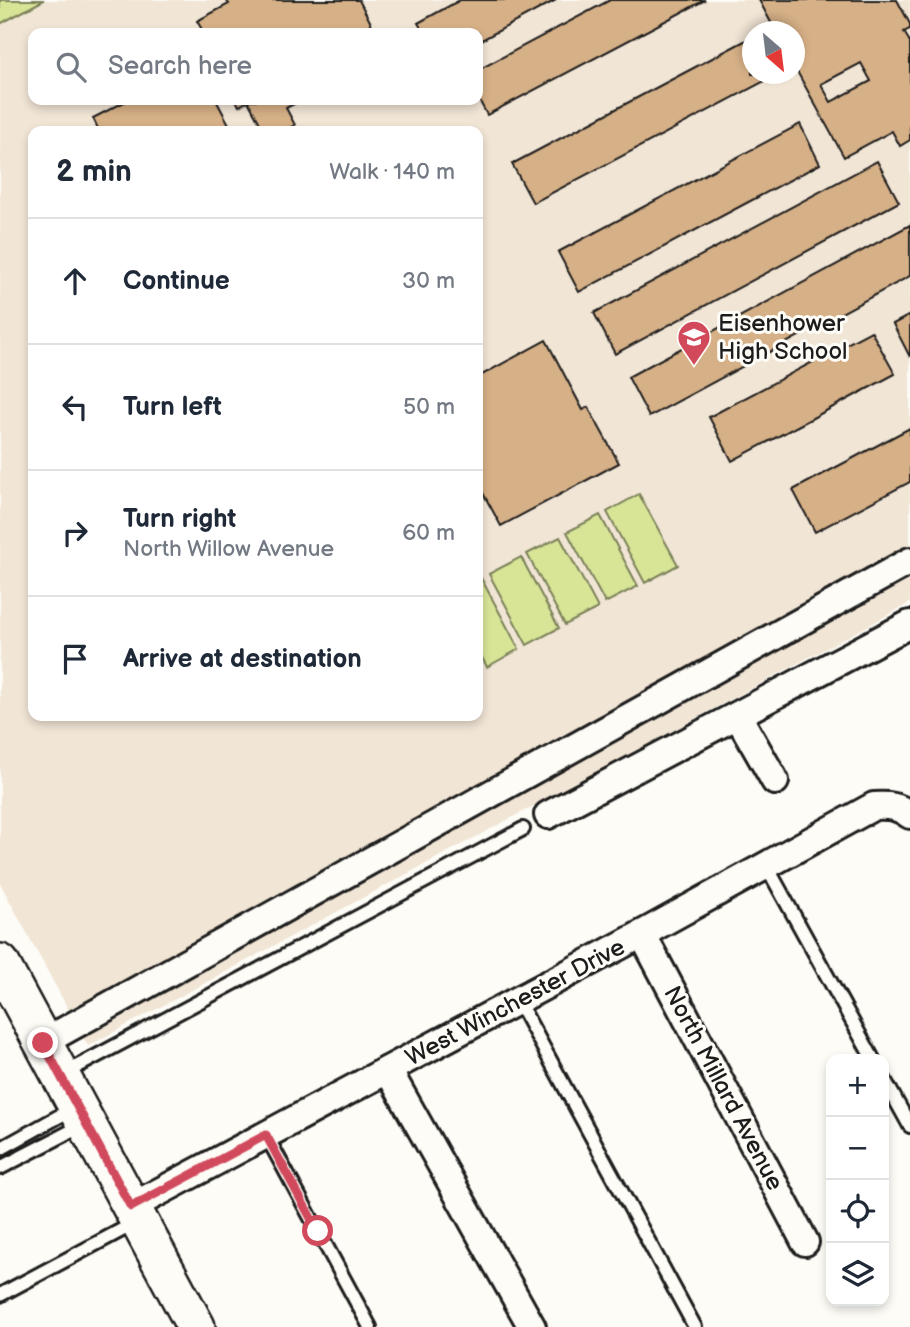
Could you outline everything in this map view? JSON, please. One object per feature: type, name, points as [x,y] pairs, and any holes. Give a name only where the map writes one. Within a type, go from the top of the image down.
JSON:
[{"type":"street","points":[[43,1043],[910,561]]},
{"type":"street","points":[[548,815],[910,624]]},
{"type":"street","points":[[738,716],[775,781]]},
{"type":"street","name":"West Winchester Drive","points":[[135,1214],[266,1135],[642,934],[874,806],[886,805],[905,811]]},
{"type":"street","name":"North Millard Avenue","points":[[642,934],[805,1242]]},
{"type":"street","points":[[0,963],[195,1327]]},
{"type":"street","points":[[388,1070],[532,1327]]},
{"type":"lane","points":[[0,1149],[523,829]]},
{"type":"lane","points":[[766,865],[870,1054]]},
{"type":"lane","points":[[518,1001],[695,1327]]},
{"type":"lane","points":[[889,1088],[910,1126]]},
{"type":"lane","points":[[0,1168],[74,1102]]},
{"type":"lane","points":[[266,1135],[370,1327]]},
{"type":"lane","points":[[0,1295],[135,1214]]},
{"type":"shaded area","name":"Eisenhower High School","points":[[0,0],[910,0],[910,603],[88,1046],[0,883]]},
{"type":"green space","points":[[0,0],[44,0],[0,24]]},
{"type":"green space","points":[[639,494],[678,565],[645,583],[607,512]]},
{"type":"green space","points":[[600,515],[638,586],[605,603],[567,532]]},
{"type":"green space","points":[[560,537],[598,608],[565,625],[527,554]]},
{"type":"green space","points":[[521,557],[559,628],[527,645],[489,574]]},
{"type":"green space","points":[[483,582],[519,649],[487,667],[483,659]]},
{"type":"building","points":[[226,0],[359,0],[373,28],[201,28],[197,21],[229,4]]},
{"type":"building","points":[[460,0],[556,0],[483,39],[483,28],[421,28],[418,23]]},
{"type":"building","points":[[610,0],[705,0],[487,115],[482,105],[483,67]]},
{"type":"building","points":[[759,0],[897,0],[910,24],[910,29],[904,32],[910,42],[910,140],[900,146],[892,131],[844,157],[804,84],[805,21],[770,21]],"holes":[[[861,63],[871,81],[831,102],[821,84]]]},
{"type":"building","points":[[742,42],[742,84],[759,84],[533,203],[512,164]]},
{"type":"building","points":[[118,105],[219,105],[230,126],[97,126],[93,118]]},
{"type":"building","points":[[250,105],[292,105],[286,108],[295,125],[261,126]]},
{"type":"building","points":[[800,124],[820,164],[579,292],[558,252]]},
{"type":"building","points":[[877,161],[899,202],[615,354],[594,313]]},
{"type":"building","points":[[910,225],[910,276],[649,417],[628,377]]},
{"type":"building","points":[[910,315],[910,357],[893,324]]},
{"type":"building","points":[[871,331],[895,374],[732,461],[709,417]]},
{"type":"building","points":[[546,340],[583,410],[588,407],[619,463],[501,526],[483,493],[483,374]]},
{"type":"building","points":[[910,428],[910,482],[815,532],[793,490]]},
{"type":"place","name":"Eisenhower High School","points":[[694,367]]},
{"type":"route","points":[[43,1043],[131,1207],[266,1135],[318,1231]]}]
